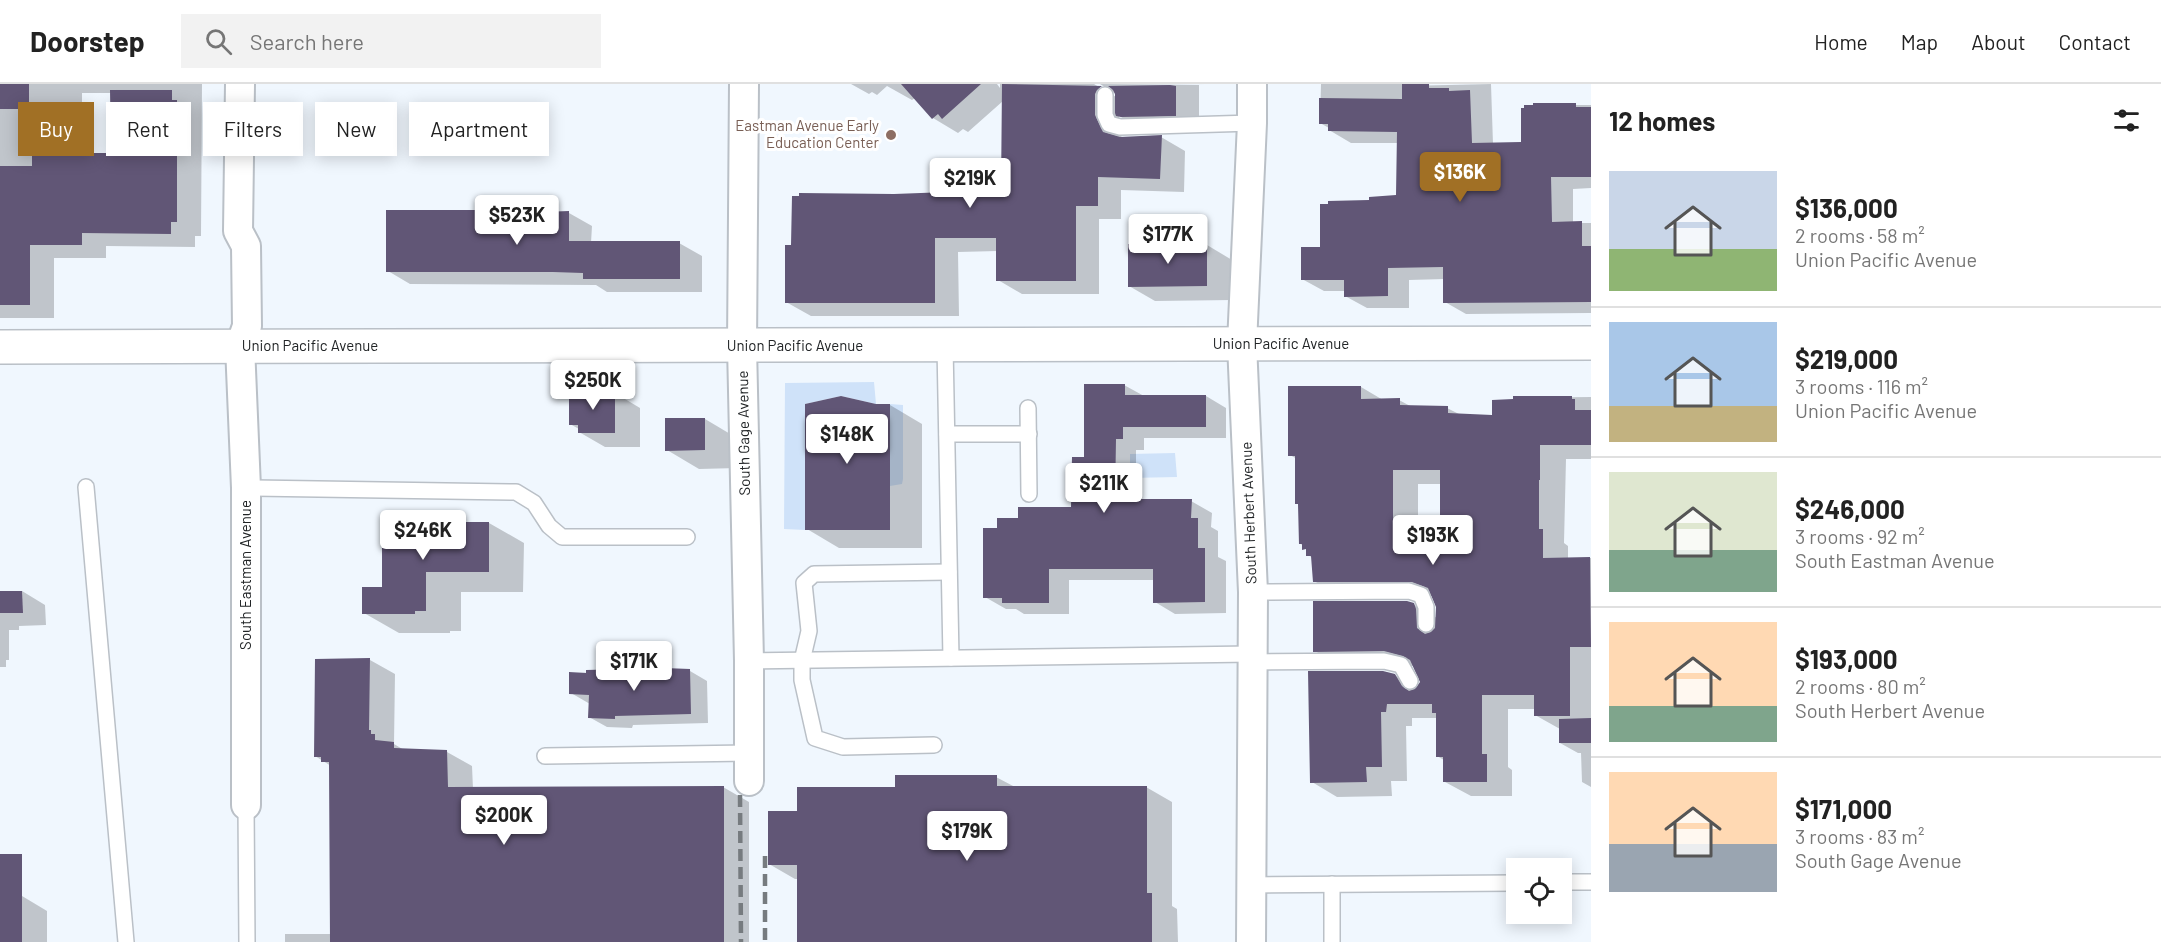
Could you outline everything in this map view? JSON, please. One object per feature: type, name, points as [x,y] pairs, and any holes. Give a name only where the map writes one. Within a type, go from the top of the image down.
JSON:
[{"type":"street","name":"South Eastman Avenue","points":[[240,84],[238,231],[229,246],[231,326],[240,346],[246,488],[246,805]]},
{"type":"street","name":"South Gage Avenue","points":[[744,84],[742,346],[749,661],[749,781]]},
{"type":"street","name":"South Herbert Avenue","points":[[1251,942],[1252,592],[1242,344],[1252,84]]},
{"type":"street","name":"Union Pacific Avenue","points":[[0,347],[1591,343]]},
{"type":"lane","points":[[1105,95],[1105,115],[1109,124],[1120,127],[1252,123]]},
{"type":"lane","points":[[945,346],[951,658]]},
{"type":"lane","points":[[1028,408],[1029,494]]},
{"type":"lane","points":[[947,434],[1029,434]]},
{"type":"lane","points":[[86,486],[126,942]]},
{"type":"lane","points":[[246,488],[516,492],[534,503],[549,526],[562,537],[687,537]]},
{"type":"lane","points":[[934,745],[843,747],[815,738],[802,680],[802,660],[809,631],[804,583],[814,574],[949,572]]},
{"type":"lane","points":[[1252,592],[1409,591],[1420,595],[1426,607],[1426,624]]},
{"type":"lane","points":[[749,661],[951,658],[1384,660],[1401,665],[1410,681]]},
{"type":"lane","points":[[545,756],[749,753]]},
{"type":"lane","points":[[246,805],[247,942]]},
{"type":"lane","points":[[1572,882],[1591,882]]},
{"type":"lane","points":[[1251,885],[1506,883]]},
{"type":"lane","points":[[1332,884],[1332,942]]},
{"type":"shaded area","points":[[874,382],[876,404],[841,396],[805,404],[805,530],[784,529],[785,383]]},
{"type":"shaded area","points":[[890,404],[903,405],[903,479],[902,484],[890,486]]},
{"type":"shaded area","points":[[1175,453],[1177,477],[1130,478],[1130,454]]},
{"type":"building","points":[[0,84],[29,84],[29,102],[18,102],[18,109],[0,109]]},
{"type":"building","points":[[901,84],[981,84],[942,119],[938,114],[932,119]]},
{"type":"building","points":[[1002,84],[1102,86],[1095,94],[1095,115],[1103,132],[1120,137],[1162,135],[1160,179],[1098,177],[1098,206],[1076,206],[1076,281],[996,281],[996,238],[935,238],[935,303],[785,303],[785,245],[791,245],[792,196],[799,196],[799,193],[894,194],[1001,190]]},
{"type":"building","points":[[1402,84],[1429,84],[1429,88],[1449,88],[1449,91],[1470,90],[1472,143],[1521,142],[1521,108],[1524,108],[1524,105],[1576,103],[1576,107],[1591,107],[1591,177],[1551,177],[1552,222],[1582,221],[1582,246],[1591,246],[1591,302],[1443,303],[1443,267],[1388,268],[1388,296],[1344,297],[1344,280],[1301,280],[1301,247],[1320,247],[1320,204],[1328,204],[1328,201],[1369,200],[1369,197],[1396,195],[1397,132],[1328,131],[1328,124],[1319,124],[1319,98],[1402,99]]},
{"type":"building","points":[[1108,86],[1176,86],[1176,116],[1116,116],[1115,94]]},
{"type":"building","points":[[110,90],[172,90],[172,100],[177,100],[177,102],[110,102]]},
{"type":"building","points":[[94,153],[106,153],[106,156],[177,156],[177,222],[171,222],[171,234],[82,233],[82,245],[30,245],[30,305],[0,305],[0,166],[32,166],[32,156],[94,156]]},
{"type":"building","points":[[386,210],[516,210],[516,213],[569,211],[569,241],[680,241],[680,279],[583,279],[583,273],[553,272],[386,272]]},
{"type":"building","points":[[1207,243],[1207,286],[1128,287],[1128,244]]},
{"type":"building","points":[[1084,384],[1125,384],[1125,395],[1206,395],[1206,427],[1123,427],[1123,439],[1116,439],[1115,499],[1192,499],[1191,518],[1198,518],[1198,548],[1205,548],[1205,602],[1153,603],[1153,569],[1049,569],[1049,603],[1002,603],[1002,598],[983,598],[983,528],[997,528],[997,518],[1018,518],[1018,507],[1071,507],[1072,457],[1084,457]]},
{"type":"building","points":[[1288,386],[1361,386],[1361,399],[1400,398],[1400,405],[1448,406],[1448,413],[1492,415],[1492,400],[1513,399],[1513,396],[1572,396],[1572,399],[1575,399],[1575,410],[1591,410],[1591,445],[1540,445],[1539,529],[1543,529],[1543,558],[1590,557],[1591,647],[1570,647],[1570,716],[1534,716],[1534,695],[1482,695],[1482,754],[1487,754],[1487,782],[1443,782],[1443,757],[1436,757],[1436,713],[1432,713],[1432,704],[1387,704],[1386,712],[1381,712],[1382,767],[1366,767],[1367,782],[1310,783],[1308,671],[1383,671],[1395,674],[1402,686],[1409,691],[1415,689],[1420,682],[1410,660],[1403,656],[1384,651],[1313,652],[1313,601],[1407,601],[1414,603],[1417,628],[1425,634],[1435,628],[1436,607],[1428,588],[1412,582],[1313,582],[1311,556],[1306,556],[1306,549],[1302,550],[1302,544],[1299,544],[1298,504],[1295,504],[1295,456],[1288,456]],"holes":[[[1393,470],[1440,470],[1440,519],[1393,519]]]},
{"type":"building","points":[[569,391],[615,391],[615,433],[578,433],[578,425],[569,425]]},
{"type":"building","points":[[841,396],[876,404],[890,404],[890,530],[805,530],[805,404]]},
{"type":"building","points":[[665,418],[705,418],[705,450],[665,451]]},
{"type":"building","points":[[382,519],[421,519],[421,523],[489,522],[489,572],[426,572],[426,611],[415,611],[415,614],[362,614],[362,587],[382,587]]},
{"type":"building","points":[[0,591],[22,591],[23,613],[0,613]]},
{"type":"building","points":[[370,658],[369,730],[371,734],[375,734],[375,740],[394,742],[394,748],[447,750],[448,787],[724,786],[724,942],[330,942],[329,762],[321,762],[321,757],[314,757],[315,659]]},
{"type":"building","points":[[690,669],[691,714],[615,716],[615,719],[588,718],[589,695],[569,694],[569,672]]},
{"type":"building","points":[[1591,718],[1591,743],[1559,743],[1559,719]]},
{"type":"building","points":[[895,775],[997,775],[997,786],[1147,786],[1147,893],[1152,893],[1152,942],[797,942],[797,865],[768,865],[768,811],[797,811],[797,787],[895,787]]},
{"type":"building","points":[[0,854],[22,854],[22,942],[0,942]]},
{"type":"railway","points":[[740,795],[741,942]]},
{"type":"railway","points":[[765,856],[765,942]]},
{"type":"place","name":"Eastman Avenue Early Education Center","points":[[891,135]]}]
